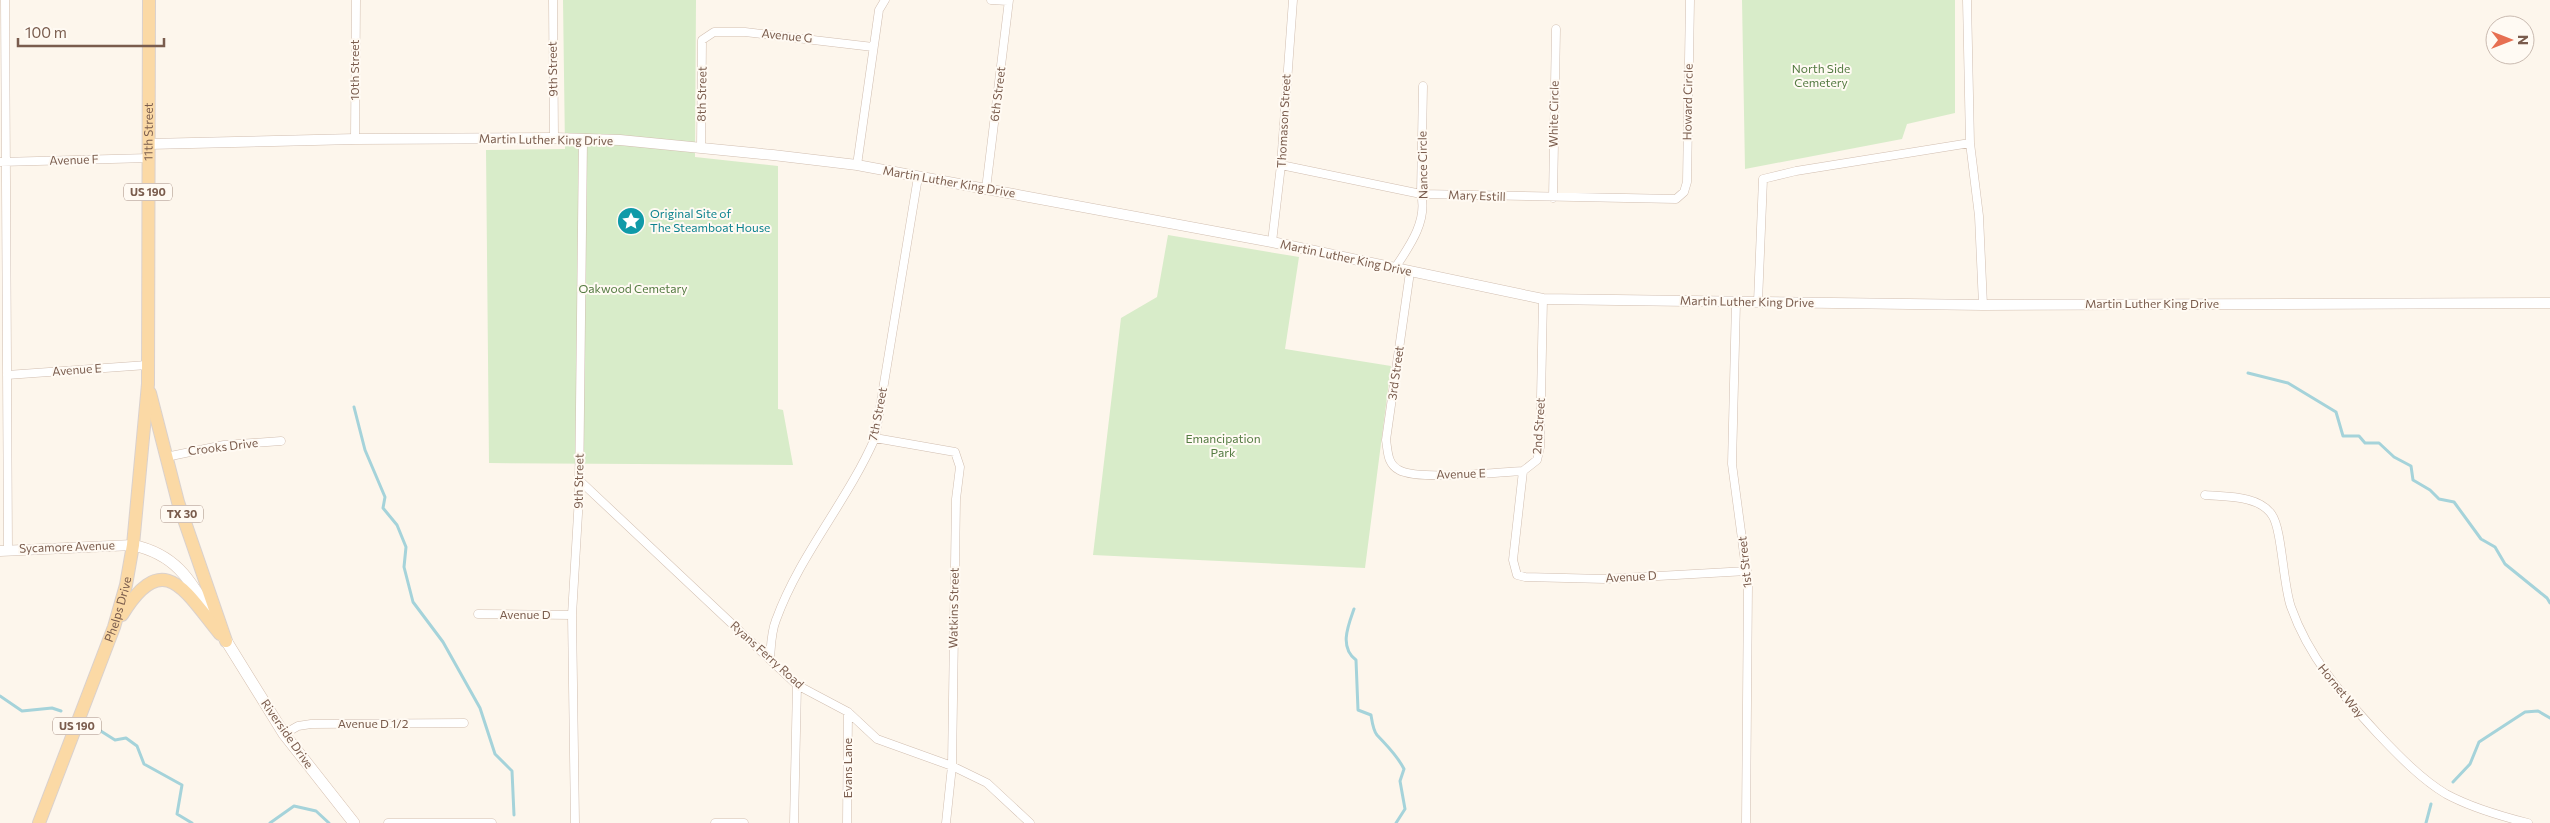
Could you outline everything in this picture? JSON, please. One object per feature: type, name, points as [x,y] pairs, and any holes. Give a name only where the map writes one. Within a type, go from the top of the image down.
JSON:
[{"type":"main road","name":"11th Street","points":[[148,0],[148,384]]},
{"type":"main road","name":"TX 30","points":[[148,384],[181,511],[226,641]]},
{"type":"main road","name":"Phelps Drive","points":[[39,823],[114,627],[126,586],[133,545],[148,384]]},
{"type":"main road","name":"TX 30","points":[[133,545],[154,549],[169,559],[187,576],[226,641]]},
{"type":"main road","points":[[114,627],[130,602],[150,582],[164,579],[179,584],[226,641]]},
{"type":"main road","name":"Riverside Drive","points":[[226,641],[284,734],[354,823]]},
{"type":"street","points":[[4,551],[7,375],[3,348],[5,0]]},
{"type":"street","name":"10th Street","points":[[355,139],[356,0]]},
{"type":"street","name":"9th Street","points":[[552,0],[554,138]]},
{"type":"street","points":[[856,166],[879,10],[885,0]]},
{"type":"street","points":[[991,0],[1009,1]]},
{"type":"street","name":"Thomason Street","points":[[1272,242],[1281,165],[1293,0]]},
{"type":"street","name":"Howard Circle","points":[[1676,199],[1684,192],[1687,182],[1690,0]]},
{"type":"street","points":[[1967,0],[1970,142],[1979,216],[1982,304]]},
{"type":"street","name":"6th Street","points":[[986,189],[1009,1]]},
{"type":"street","name":"White Circle","points":[[1553,198],[1556,29]]},
{"type":"street","name":"Avenue G","points":[[702,40],[714,32],[745,32],[873,47]]},
{"type":"street","name":"8th Street","points":[[701,148],[702,40]]},
{"type":"street","name":"Nance Circle","points":[[1395,268],[1416,236],[1423,204],[1421,194],[1423,86]]},
{"type":"street","name":"Martin Luther King Drive","points":[[148,144],[355,139],[554,138],[701,148],[856,166],[986,189],[1272,242],[1543,299],[1982,304],[2550,303]]},
{"type":"street","name":"9th Street","points":[[576,823],[572,615],[579,480],[583,139]]},
{"type":"street","points":[[1758,302],[1762,180],[1796,170],[1970,142]]},
{"type":"street","name":"Avenue F","points":[[3,162],[148,158]]},
{"type":"street","name":"Mary Estill","points":[[1281,165],[1421,194],[1676,199]]},
{"type":"street","name":"7th Street","points":[[770,658],[775,622],[802,561],[863,466],[875,438],[918,177]]},
{"type":"street","name":"3rd Street","points":[[1399,470],[1390,461],[1386,440],[1410,272]]},
{"type":"street","name":"2nd Street","points":[[1517,575],[1513,560],[1523,471],[1536,460],[1540,447],[1543,299]]},
{"type":"street","name":"1st Street","points":[[1736,302],[1732,464],[1746,571],[1746,823]]},
{"type":"street","name":"Avenue E","points":[[7,375],[147,365]]},
{"type":"street","name":"Watkins Street","points":[[875,438],[955,452],[960,467],[956,499],[952,766],[946,823]]},
{"type":"street","name":"Crooks Drive","points":[[166,457],[224,445],[281,441]]},
{"type":"street","name":"Avenue E","points":[[1399,470],[1418,475],[1523,471]]},
{"type":"street","name":"Ryans Ferry Road","points":[[579,480],[797,685],[848,712],[877,739],[952,766],[987,783],[1030,823]]},
{"type":"street","name":"Hornet Way","points":[[2206,495],[2246,500],[2262,505],[2272,514],[2277,528],[2286,591],[2303,637],[2315,659],[2340,692],[2386,742],[2424,777],[2445,793],[2481,809],[2528,823]]},
{"type":"street","name":"Sycamore Avenue","points":[[4,551],[133,545]]},
{"type":"street","name":"Avenue D","points":[[1517,575],[1525,577],[1605,579],[1746,571]]},
{"type":"street","name":"Avenue D","points":[[478,614],[572,615]]},
{"type":"street","points":[[794,823],[797,685]]},
{"type":"street","name":"Evans Lane","points":[[847,823],[848,712]]},
{"type":"street","name":"Avenue D 1/2","points":[[284,734],[298,726],[310,724],[464,723]]},
{"type":"street","points":[[388,823],[492,823]]},
{"type":"street","points":[[715,823],[744,823]]},
{"type":"green space","name":"Oakwood Cemetary","points":[[563,0],[696,0],[695,157],[778,166],[778,409],[783,410],[793,465],[489,463],[486,150],[565,149]]},
{"type":"green space","name":"North Side Cemetery","points":[[1742,0],[1955,0],[1955,113],[1907,124],[1902,139],[1745,169]]},
{"type":"green space","name":"Emancipation Park","points":[[1168,235],[1299,257],[1285,349],[1391,366],[1365,568],[1093,555],[1121,318],[1157,297]]},
{"type":"waterway","points":[[2248,373],[2288,383],[2336,412],[2343,436],[2359,436],[2365,443],[2379,443],[2394,457],[2411,466],[2413,480],[2430,490],[2439,499],[2454,502],[2481,539],[2495,547],[2505,564],[2547,598],[2550,603]]},
{"type":"waterway","points":[[354,407],[365,450],[385,497],[383,508],[397,525],[406,547],[404,567],[413,602],[443,642],[480,708],[495,754],[512,771],[514,815]]},
{"type":"waterway","points":[[1354,609],[1346,636],[1346,643],[1351,655],[1356,660],[1358,710],[1371,715],[1376,733],[1404,769],[1400,781],[1405,809],[1396,823]]},
{"type":"waterway","points":[[0,696],[22,711],[52,708],[61,711]]},
{"type":"waterway","points":[[2453,782],[2470,764],[2479,742],[2525,712],[2538,711],[2550,718]]},
{"type":"waterway","points":[[96,728],[115,740],[126,738],[137,746],[144,764],[182,785],[177,814],[192,823]]},
{"type":"waterway","points":[[2426,823],[2431,804]]},
{"type":"waterway","points":[[270,823],[294,806],[316,811],[329,823]]},
{"type":"place","name":"Original Site of The Steamboat House","points":[[631,221]]}]
